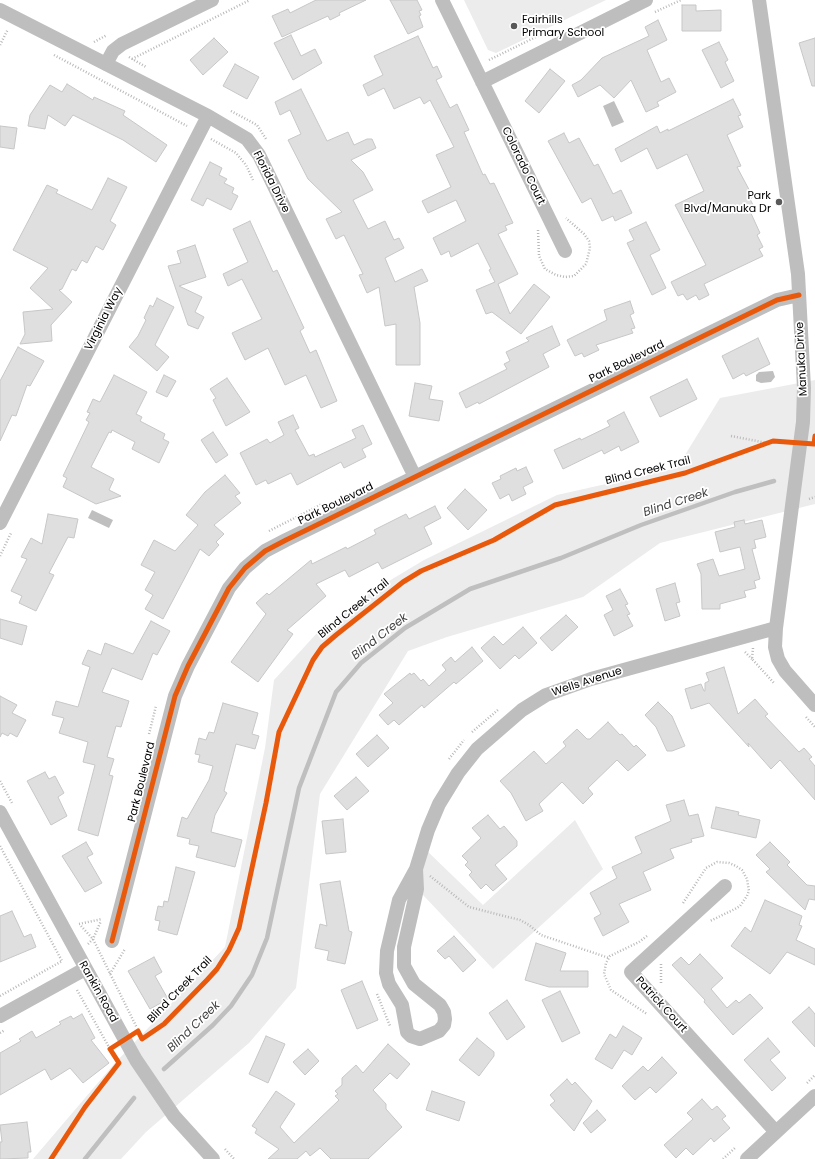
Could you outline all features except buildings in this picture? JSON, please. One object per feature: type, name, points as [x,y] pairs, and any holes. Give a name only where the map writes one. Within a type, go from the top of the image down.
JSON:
[{"type":"street","points":[[106,64],[114,51],[122,44],[212,0]]},
{"type":"street","name":"Colorado Court","points":[[442,0],[564,251]]},
{"type":"street","points":[[482,82],[646,0]]},
{"type":"street","name":"Manuka Drive","points":[[759,0],[791,221],[799,295],[804,400],[776,628],[775,647],[781,666],[815,705]]},
{"type":"street","name":"Florida Drive","points":[[0,10],[208,116],[247,139],[258,155],[415,477]]},
{"type":"street","name":"Virginia Way","points":[[0,523],[208,116]]},
{"type":"street","name":"Park Boulevard","points":[[112,940],[175,696],[188,666],[229,588],[245,568],[265,551],[415,477],[777,300],[799,295]]},
{"type":"street","name":"Wells Avenue","points":[[422,871],[399,900],[385,963],[389,984],[402,1005],[408,1032],[411,1036],[420,1039],[439,1031],[444,1025],[444,1012],[440,1005],[414,984],[404,966],[404,947],[422,871],[428,830],[439,804],[458,772],[477,749],[522,710],[546,695],[569,686],[776,628]]},
{"type":"street","name":"Rankin Road","points":[[0,812],[136,1060],[162,1099],[213,1159]]},
{"type":"street","name":"Patrick Court","points":[[725,886],[631,972],[776,1132]]},
{"type":"street","points":[[0,1016],[85,969]]},
{"type":"street","points":[[747,1159],[815,1096]]},
{"type":"path","points":[[129,58],[132,59],[250,0]]},
{"type":"path","points":[[0,45],[7,31],[14,34]]},
{"type":"path","points":[[49,53],[187,126]]},
{"type":"path","points":[[214,140],[242,158],[256,187]]},
{"type":"path","points":[[731,436],[767,443]]},
{"type":"path","points":[[754,448],[773,441]]},
{"type":"path","points":[[807,507],[809,491]]},
{"type":"path","points":[[808,499],[815,498]]},
{"type":"path","points":[[741,651],[747,653],[752,659]]},
{"type":"path","points":[[447,762],[462,742],[500,708]]},
{"type":"path","points":[[0,846],[62,961],[0,996]]},
{"type":"path","points":[[680,907],[706,868],[717,862],[730,863],[736,866],[742,870],[749,885],[747,896],[740,906],[706,923]]},
{"type":"path","points":[[422,871],[468,907],[520,920],[541,935],[609,958]]},
{"type":"path","points":[[79,924],[102,919]]},
{"type":"path","points":[[648,934],[639,942],[614,953],[609,958],[604,968],[608,986],[616,994],[643,1010],[652,1019]]},
{"type":"path","points":[[126,946],[110,974],[139,1033]]},
{"type":"path","points":[[663,962],[660,968],[660,980],[663,986]]},
{"type":"path","points":[[376,990],[392,1030]]},
{"type":"path","points":[[78,991],[111,1051]]},
{"type":"shaded area","name":"Fairhills Primary School","points":[[464,0],[606,0],[496,53],[488,50]]},
{"type":"shaded area","points":[[614,101],[624,122],[612,127],[603,106]]},
{"type":"shaded area","points":[[773,371],[775,377],[771,382],[761,383],[756,381],[756,375],[759,372]]},
{"type":"shaded area","points":[[815,380],[815,504],[660,543],[583,597],[447,637],[408,651],[320,794],[296,988],[249,1043],[146,1132],[121,1159],[33,1159],[114,1064],[225,947],[265,748],[274,680],[317,633],[374,590],[424,560],[557,495],[677,468],[720,398]]},
{"type":"shaded area","points":[[92,510],[113,520],[109,528],[88,518]]},
{"type":"shaded area","points":[[575,820],[603,869],[493,969],[423,895],[423,847],[483,905]]},
{"type":"waterway","name":"Blind Creek","points":[[164,1069],[213,1025],[231,1006],[252,975],[267,938],[299,788],[336,692],[361,663],[405,628],[470,589],[561,558],[641,525],[735,492],[774,481]]},
{"type":"waterway","name":"Blind Creek","points":[[85,1159],[134,1098]]},
{"type":"cycle path","points":[[112,941],[175,696],[188,666],[229,588],[245,568],[265,551],[286,540],[777,300],[799,295]]},
{"type":"cycle path","name":"Blind Creek Trail","points":[[51,1159],[85,1107],[119,1063],[110,1049],[138,1031],[142,1039],[164,1024],[217,969],[229,950],[239,928],[266,803],[279,732],[313,660],[322,647],[403,582],[421,571],[494,540],[555,505],[685,473],[773,441],[814,444],[815,436]]},
{"type":"place","name":"Fairhills Primary School","points":[[514,26]]},
{"type":"place","name":"Park Blvd/Manuka Dr","points":[[779,202]]}]
